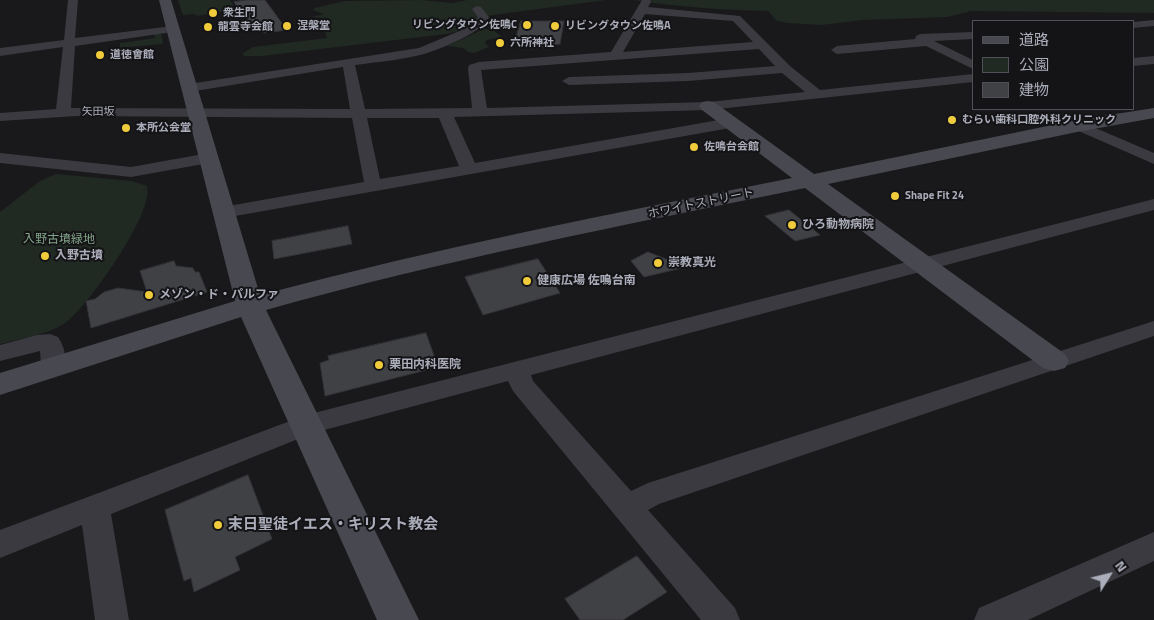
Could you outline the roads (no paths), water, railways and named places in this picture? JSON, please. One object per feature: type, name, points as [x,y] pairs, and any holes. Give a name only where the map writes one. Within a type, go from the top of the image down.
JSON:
[{"type":"street","points":[[63,112],[72,0]]},
{"type":"street","points":[[164,0],[250,306],[398,620]]},
{"type":"street","points":[[619,55],[617,52],[644,6],[688,19],[736,18],[785,69],[818,95]]},
{"type":"street","points":[[189,88],[412,54],[440,45],[480,25],[484,17],[477,9]]},
{"type":"street","points":[[1134,25],[1154,24]]},
{"type":"street","points":[[0,52],[173,29]]},
{"type":"street","points":[[972,35],[920,38],[972,64]]},
{"type":"street","points":[[837,50],[927,42]]},
{"type":"street","points":[[480,111],[474,68],[478,66],[668,52],[690,45],[762,45]]},
{"type":"street","points":[[555,46],[580,110]]},
{"type":"street","points":[[668,52],[708,106],[1054,361]]},
{"type":"street","points":[[347,63],[350,66],[373,186]]},
{"type":"street","points":[[569,81],[688,77],[785,69]]},
{"type":"street","name":"矢田坂","points":[[3,120],[63,112],[358,113],[708,106],[972,78]]},
{"type":"street","points":[[447,112],[446,118],[469,169]]},
{"type":"street","name":"ホワイトストリート","points":[[0,384],[250,306],[444,258],[1079,126],[1154,113]]},
{"type":"street","points":[[224,212],[730,123]]},
{"type":"street","points":[[1079,126],[1154,159]]},
{"type":"street","points":[[0,158],[131,172],[209,158]]},
{"type":"street","points":[[0,544],[306,425],[1154,204]]},
{"type":"street","points":[[627,508],[648,496],[1154,328]]},
{"type":"street","points":[[0,353],[36,343],[50,342],[53,366]]},
{"type":"street","points":[[516,370],[522,385],[723,620]]},
{"type":"street","points":[[95,508],[112,620]]},
{"type":"street","points":[[990,620],[1154,546]]},
{"type":"place","name":"衆生門","points":[[213,13]]},
{"type":"place","name":"リビングタウン佐鳴C","points":[[527,25]]},
{"type":"place","name":"涅槃堂","points":[[287,26]]},
{"type":"place","name":"リビングタウン佐鳴A","points":[[555,26]]},
{"type":"place","name":"龍雲寺会館","points":[[208,27]]},
{"type":"place","name":"六所神社","points":[[500,43]]},
{"type":"place","name":"道徳會館","points":[[100,55]]},
{"type":"place","name":"むらい歯科口腔外科クリニック","points":[[952,120]]},
{"type":"place","name":"本所公会堂","points":[[126,128]]},
{"type":"place","name":"佐鳴台会館","points":[[694,147]]},
{"type":"place","name":"Shape Fit 24","points":[[895,196]]},
{"type":"place","name":"ひろ動物病院","points":[[792,225]]},
{"type":"place","name":"入野古墳","points":[[45,256]]},
{"type":"place","name":"崇教真光","points":[[658,263]]},
{"type":"place","name":"健康広場 佐鳴台南","points":[[527,281]]},
{"type":"place","name":"メゾン・ド・パルファ","points":[[149,295]]},
{"type":"place","name":"栗田内科医院","points":[[379,365]]},
{"type":"place","name":"末日聖徒イエス・キリスト教会","points":[[218,525]]},
{"type":"park label","name":"入野古墳緑地","points":[[59,240]]}]
